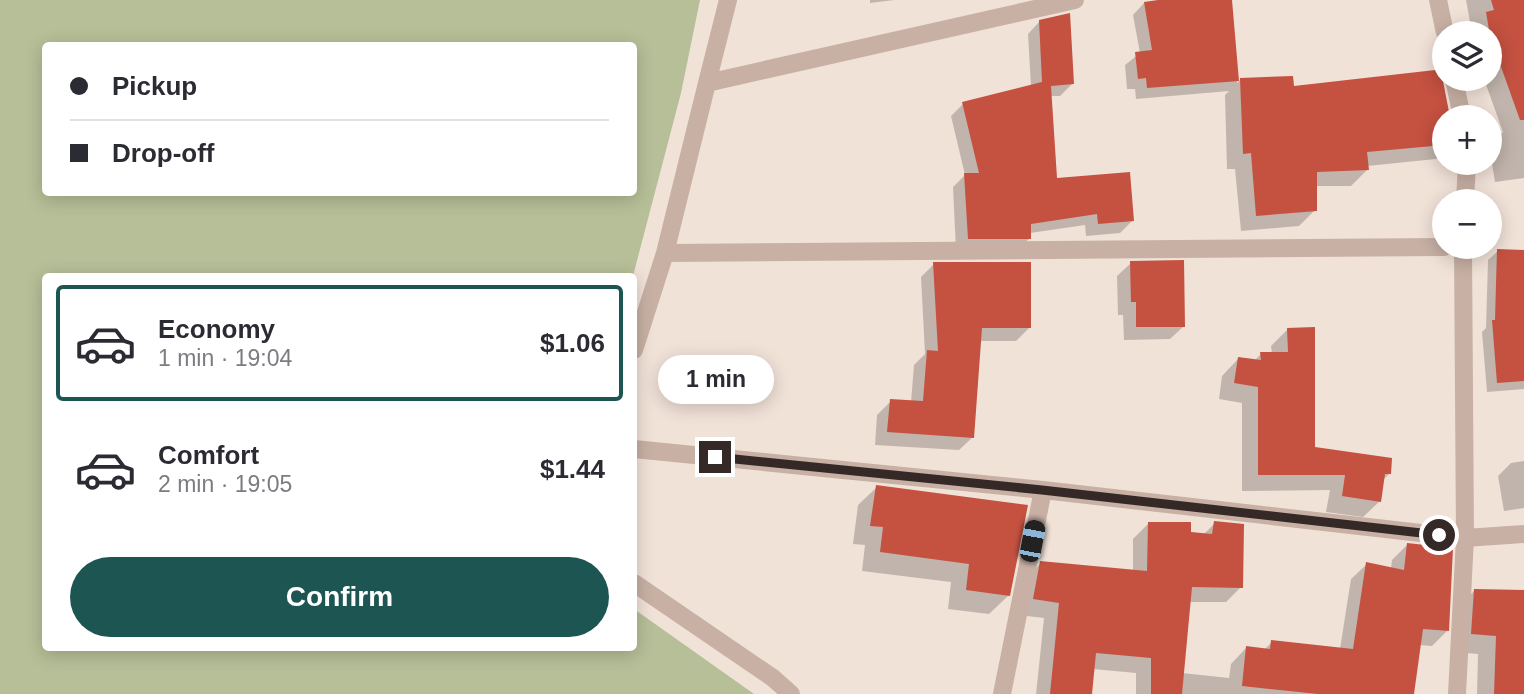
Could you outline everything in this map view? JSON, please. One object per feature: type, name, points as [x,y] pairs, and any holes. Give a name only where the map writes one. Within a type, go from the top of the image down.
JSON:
[{"type":"street","points":[[637,341],[665,253],[729,0]]},
{"type":"street","points":[[707,83],[1075,0]]},
{"type":"street","points":[[1438,0],[1442,21]]},
{"type":"street","points":[[665,253],[1432,247]]},
{"type":"street","points":[[1457,694],[1465,538],[1463,259]]},
{"type":"street","points":[[637,449],[1042,490],[1465,538],[1524,534]]},
{"type":"street","points":[[1002,694],[1042,490]]},
{"type":"street","points":[[637,585],[773,678],[791,694]]},
{"type":"green space","points":[[0,0],[700,0],[681,93],[634,273],[42,273],[42,651],[637,651],[637,611],[754,694],[0,694]]},
{"type":"building","points":[[1232,0],[1239,81],[1147,88],[1146,78],[1138,79],[1135,52],[1152,50],[1144,2]]},
{"type":"building","points":[[1491,0],[1524,0],[1524,120],[1520,120],[1502,70],[1502,21],[1488,21],[1486,12],[1494,10]]},
{"type":"building","points":[[1070,13],[1074,84],[1051,86],[1057,178],[1130,172],[1134,221],[1098,224],[1097,214],[1031,224],[1031,239],[968,239],[964,173],[979,173],[962,102],[1042,82],[1039,20]]},
{"type":"building","points":[[1432,70],[1432,91],[1445,91],[1448,105],[1432,105],[1432,146],[1367,152],[1369,170],[1317,172],[1317,211],[1256,216],[1251,153],[1243,154],[1240,78],[1293,76],[1294,86]]},
{"type":"building","points":[[1502,249],[1524,250],[1524,381],[1497,383],[1492,320],[1495,320],[1497,259],[1502,259]]},
{"type":"building","points":[[1184,260],[1185,327],[1136,327],[1136,302],[1131,302],[1130,261]]},
{"type":"building","points":[[933,262],[1031,262],[1031,328],[982,328],[974,438],[887,432],[890,399],[923,401],[927,350],[938,351]]},
{"type":"building","points":[[1315,327],[1315,447],[1392,458],[1391,474],[1385,474],[1381,502],[1342,496],[1345,475],[1258,475],[1258,387],[1234,383],[1238,357],[1261,360],[1260,352],[1288,352],[1287,328]]},
{"type":"building","points":[[876,485],[1028,505],[1010,596],[966,590],[969,564],[880,552],[883,527],[870,526]]},
{"type":"building","points":[[1214,521],[1244,524],[1243,588],[1192,587],[1182,694],[1151,694],[1151,658],[1096,653],[1092,694],[1050,694],[1059,603],[1033,599],[1040,561],[1147,571],[1148,522],[1191,522],[1191,532],[1212,534]]},
{"type":"building","points":[[1407,543],[1453,548],[1449,631],[1423,629],[1414,694],[1318,694],[1242,686],[1246,646],[1270,649],[1271,640],[1353,649],[1366,562],[1404,570]]},
{"type":"building","points":[[1474,589],[1524,590],[1524,694],[1494,694],[1496,636],[1471,634]]},
{"type":"route","points":[[715,457],[1042,490],[1439,535]]}]
